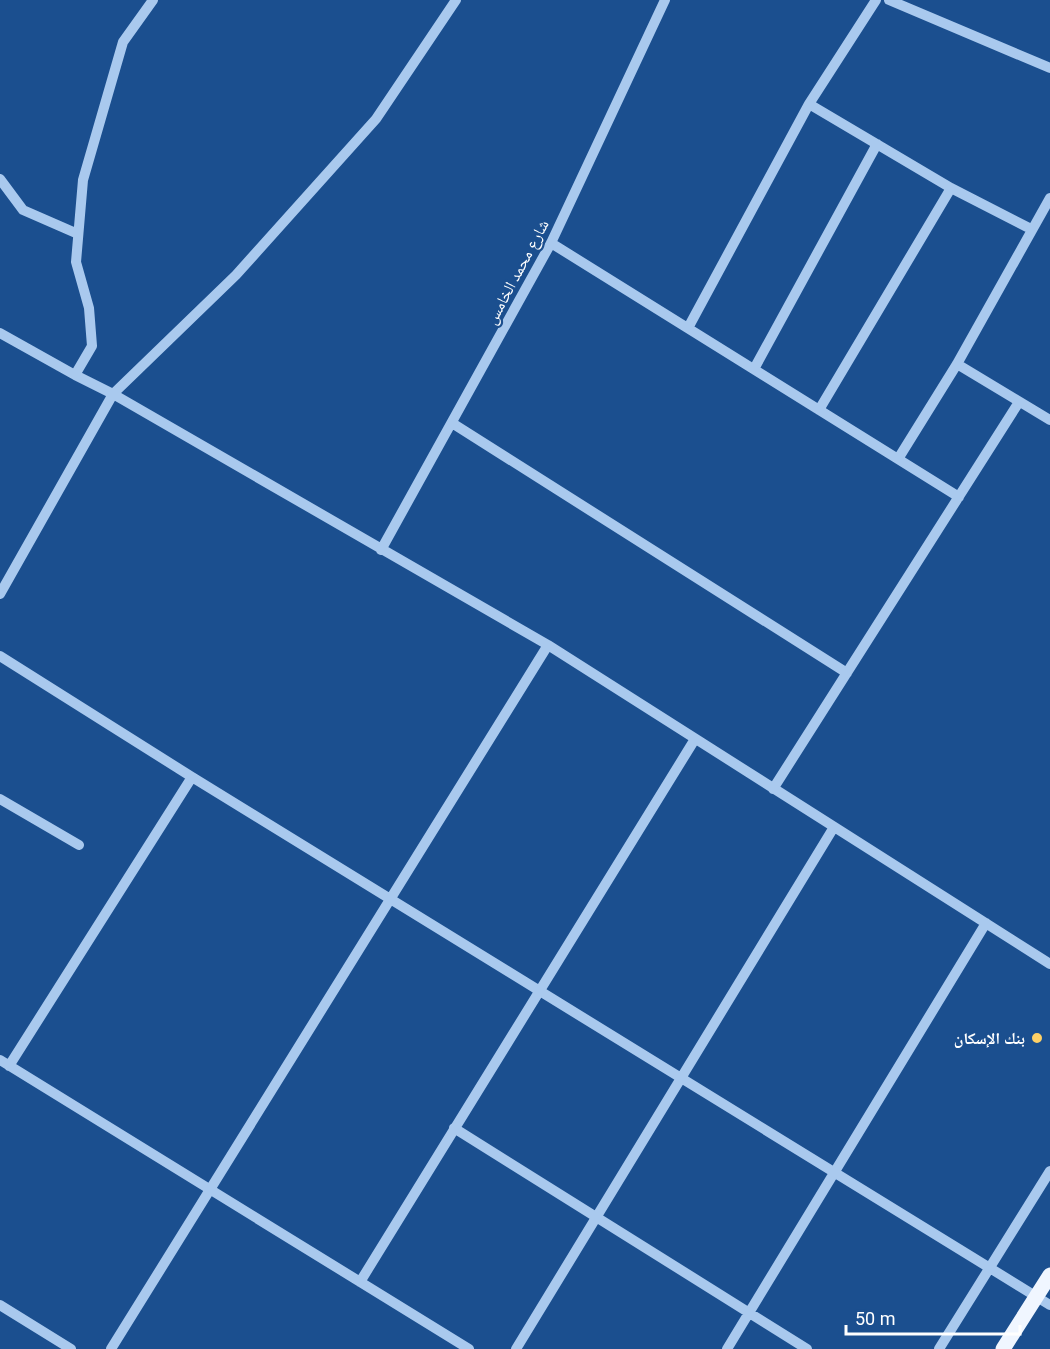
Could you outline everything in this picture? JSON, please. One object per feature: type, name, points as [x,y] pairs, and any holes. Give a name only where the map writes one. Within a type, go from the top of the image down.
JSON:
[{"type":"main road","points":[[1003,1349],[1050,1275]]},
{"type":"street","points":[[75,375],[92,346],[89,308],[76,261],[82,180],[123,42],[153,0]]},
{"type":"street","points":[[0,594],[113,394],[236,275],[376,119],[456,0]]},
{"type":"street","name":"شارع محمد الخامس","points":[[381,550],[551,243],[665,0]]},
{"type":"street","points":[[688,328],[809,105],[876,0]]},
{"type":"street","points":[[889,0],[1050,68]]},
{"type":"street","points":[[809,105],[951,188],[1031,229]]},
{"type":"street","points":[[754,369],[877,144]]},
{"type":"street","points":[[0,179],[23,210],[78,234]]},
{"type":"street","points":[[819,410],[951,188]]},
{"type":"street","points":[[898,459],[957,364],[1050,198]]},
{"type":"street","points":[[551,243],[959,497]]},
{"type":"street","points":[[0,333],[113,394],[548,645],[1050,964]]},
{"type":"street","points":[[957,364],[1050,420]]},
{"type":"street","points":[[773,789],[1020,402]]},
{"type":"street","points":[[452,423],[847,673]]},
{"type":"street","points":[[111,1349],[548,645]]},
{"type":"street","points":[[0,656],[192,777],[1050,1305]]},
{"type":"street","points":[[360,1282],[695,739]]},
{"type":"street","points":[[192,777],[5,1063],[469,1349]]},
{"type":"street","points":[[0,800],[79,845]]},
{"type":"street","points":[[516,1349],[834,827]]},
{"type":"street","points":[[727,1349],[986,923]]},
{"type":"street","points":[[454,1128],[807,1349]]},
{"type":"street","points":[[939,1349],[1050,1171]]},
{"type":"street","points":[[0,1305],[71,1349]]},
{"type":"place","name":"بنك الإسكان","points":[[1037,1038]]}]
